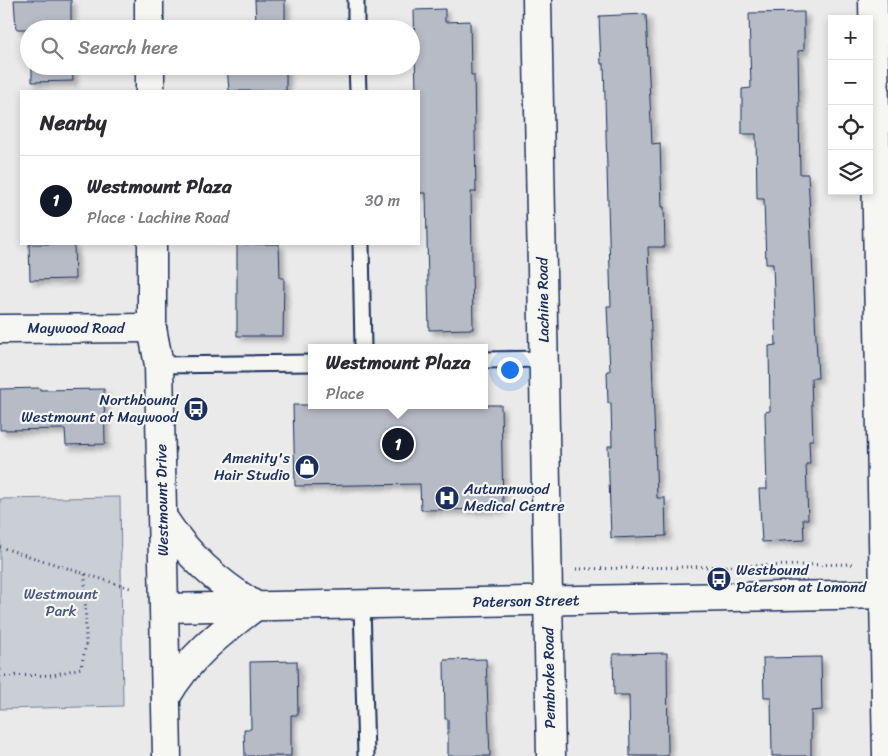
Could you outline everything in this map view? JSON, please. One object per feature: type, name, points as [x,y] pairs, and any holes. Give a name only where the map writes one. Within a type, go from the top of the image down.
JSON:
[{"type":"street","points":[[149,0],[150,20]]},
{"type":"street","name":"Lachine Road","points":[[537,0],[548,600]]},
{"type":"street","points":[[873,0],[883,563],[886,594],[887,756]]},
{"type":"street","points":[[150,75],[150,90]]},
{"type":"street","name":"Westmount Drive","points":[[152,245],[152,328],[159,365],[168,756]]},
{"type":"street","name":"Maywood Road","points":[[0,329],[152,328]]},
{"type":"street","points":[[163,518],[194,559],[230,590],[256,606],[201,652],[176,679],[166,697]]},
{"type":"street","name":"Paterson Street","points":[[165,608],[886,594]]},
{"type":"street","name":"Pembroke Road","points":[[548,600],[551,756]]},
{"type":"lane","points":[[356,0],[356,20]]},
{"type":"lane","points":[[357,75],[358,90]]},
{"type":"lane","points":[[361,245],[363,344]]},
{"type":"lane","points":[[488,360],[544,358]]},
{"type":"lane","points":[[159,365],[308,363]]},
{"type":"lane","points":[[362,605],[366,756]]},
{"type":"path","points":[[0,547],[130,588]]},
{"type":"path","points":[[547,569],[883,563]]},
{"type":"path","points":[[0,676],[53,675],[81,668],[86,644],[85,574]]},
{"type":"green space","name":"Westmount Park","points":[[120,497],[123,706],[0,709],[0,499]]},
{"type":"building","points":[[14,0],[71,0],[71,20],[20,20],[20,29],[16,29]]},
{"type":"building","points":[[255,0],[285,0],[285,20],[256,20]]},
{"type":"building","points":[[445,9],[445,22],[470,21],[471,75],[474,75],[476,192],[471,192],[473,329],[429,330],[426,193],[420,193],[420,90],[416,90],[416,75],[420,75],[420,20],[414,20],[414,10]]},
{"type":"building","points":[[804,12],[804,50],[798,51],[800,174],[808,174],[818,378],[811,378],[813,440],[809,440],[810,464],[806,464],[808,519],[803,519],[804,540],[762,542],[759,489],[767,489],[765,412],[770,411],[769,346],[776,345],[773,264],[766,264],[764,199],[757,199],[756,134],[742,134],[742,89],[751,88],[749,13]]},
{"type":"building","points":[[646,14],[652,144],[660,143],[662,207],[664,207],[665,247],[648,247],[657,498],[665,498],[666,536],[611,538],[608,446],[612,446],[611,403],[608,403],[607,371],[610,371],[607,306],[611,306],[604,64],[601,64],[599,16]]},
{"type":"building","points":[[32,75],[73,75],[73,81],[32,82]]},
{"type":"building","points":[[228,75],[286,75],[286,90],[229,90]]},
{"type":"building","points":[[29,245],[74,245],[75,279],[30,280]]},
{"type":"building","points":[[237,245],[279,245],[280,278],[284,278],[283,336],[237,336]]},
{"type":"building","points":[[40,388],[40,390],[104,389],[105,444],[66,445],[65,429],[0,430],[0,389]]},
{"type":"building","points":[[293,405],[308,405],[308,409],[488,409],[488,405],[501,405],[503,509],[421,510],[420,484],[295,486]]},
{"type":"building","points":[[667,653],[668,756],[630,756],[629,695],[614,695],[613,654]]},
{"type":"building","points":[[821,657],[822,710],[811,711],[811,756],[772,756],[771,697],[764,697],[763,658]]},
{"type":"building","points":[[486,659],[490,756],[448,756],[448,719],[445,719],[444,660]]},
{"type":"building","points":[[297,661],[298,715],[291,715],[291,756],[245,756],[244,729],[251,729],[250,662]]},
{"type":"place","name":"Northbound Westmount at Maywood","points":[[196,409]]},
{"type":"place","name":"Westmount Plaza","points":[[398,444]]},
{"type":"place","name":"Amenity's Hair Studio","points":[[307,467]]},
{"type":"place","name":"Autumnwood Medical Centre","points":[[447,498]]},
{"type":"place","name":"Westbound Paterson at Lomond","points":[[719,579]]}]
